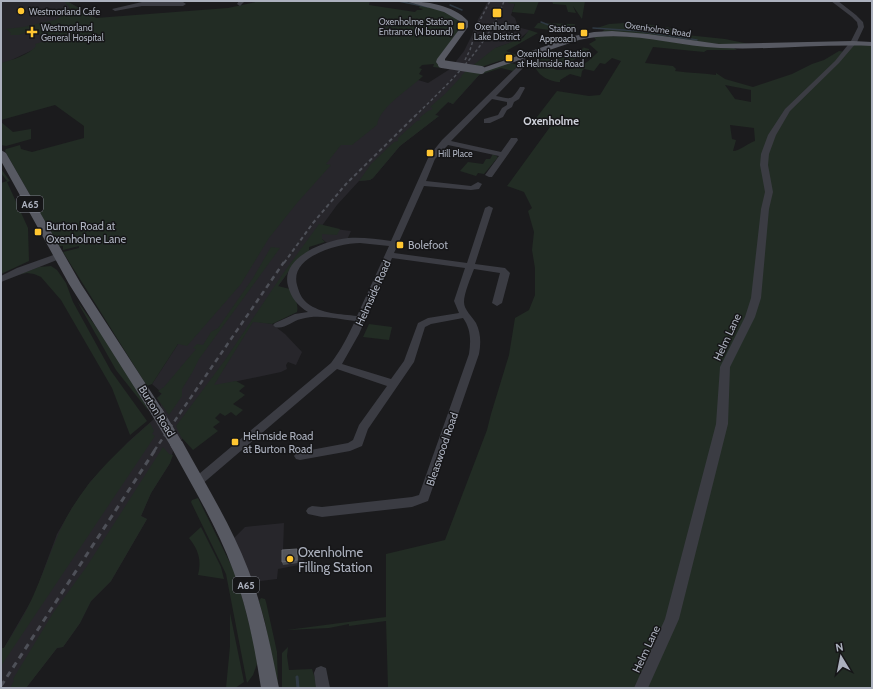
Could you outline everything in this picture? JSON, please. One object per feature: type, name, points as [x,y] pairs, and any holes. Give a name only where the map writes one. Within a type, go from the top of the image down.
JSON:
[{"type":"main road","name":"Oxenholme Road","points":[[408,1],[446,11],[460,17],[465,21],[464,27],[441,59],[442,64],[474,70],[481,70],[583,36],[598,34],[640,35],[693,44],[718,46],[853,43],[870,44]]},
{"type":"main road","name":"Burton Road","points":[[1,153],[59,256],[177,445],[226,537],[240,569],[259,629],[270,688]]},
{"type":"street","name":"Helm Lane","points":[[641,688],[672,619],[722,424],[725,367],[750,317],[756,298],[764,215],[768,192],[764,165],[765,154],[772,135],[787,110],[828,73],[853,43],[861,27],[860,22],[854,16],[834,1]]},
{"type":"street","points":[[115,9],[149,2],[183,4]]},
{"type":"street","name":"Helmside Road","points":[[197,482],[335,365],[346,350],[361,319],[432,158],[445,142],[523,64],[524,60],[522,56]]},
{"type":"street","points":[[501,116],[504,109],[511,104],[511,101],[519,96],[522,88]]},
{"type":"street","points":[[491,97],[511,101]]},
{"type":"street","points":[[487,120],[501,116],[508,119]]},
{"type":"street","points":[[490,175],[514,140]]},
{"type":"street","points":[[445,142],[504,155]]},
{"type":"street","points":[[422,183],[471,188],[476,187],[478,184]]},
{"type":"street","name":"Bleaswood Road","points":[[312,511],[322,512],[415,501],[424,498],[476,348],[471,324],[461,308],[459,301],[490,212]]},
{"type":"street","points":[[320,313],[305,306],[295,294],[292,286],[292,279],[295,269],[307,255],[341,242],[361,240],[394,244]]},
{"type":"street","points":[[390,255],[504,271],[497,303]]},
{"type":"street","points":[[1,279],[20,270],[59,256]]},
{"type":"street","points":[[298,316],[305,306]]},
{"type":"street","points":[[278,325],[298,316],[320,313],[361,319]]},
{"type":"street","points":[[300,456],[350,447],[358,443],[363,428],[409,362],[421,325],[428,321],[465,315]]},
{"type":"street","points":[[335,365],[394,384]]},
{"type":"street","points":[[321,673],[323,688]]},
{"type":"shaded area","name":"Westmorland General Hospital","points":[[1,1],[67,1],[96,18],[1,65]]},
{"type":"shaded area","points":[[260,1],[370,1],[369,5],[415,12],[423,9],[419,8],[420,5],[443,11],[458,18],[458,24],[461,27],[438,61],[445,66],[442,68],[433,67],[434,64],[422,65],[419,68],[422,69],[419,74],[423,76],[389,105],[379,118],[377,125],[352,145],[341,145],[326,164],[331,165],[297,203],[269,238],[241,284],[187,346],[178,344],[152,384],[147,386],[63,252],[79,248],[79,246],[63,250],[63,246],[59,246],[5,151],[6,149],[20,145],[21,149],[32,152],[84,138],[84,126],[55,105],[1,120],[1,63],[25,55],[36,46],[35,44],[46,41],[35,29],[19,35],[10,35],[11,33],[6,29],[55,20],[70,12],[69,7],[65,2],[68,2],[96,18],[228,8]]},
{"type":"shaded area","points":[[488,1],[516,1],[511,15],[515,18],[517,24],[513,26],[529,31],[518,40],[496,48],[517,55],[481,67],[481,73],[453,104],[448,102],[435,115],[439,116],[400,146],[373,178],[370,180],[359,181],[337,205],[253,321],[272,324],[285,334],[302,352],[296,365],[288,362],[286,365],[287,369],[281,372],[214,386],[189,430],[173,451],[170,463],[151,493],[141,516],[147,519],[111,581],[91,601],[80,623],[63,647],[57,648],[26,688],[1,688],[1,648],[4,648],[34,596],[57,534],[72,508],[90,482],[128,442],[154,419],[161,405],[157,398],[162,393],[152,384],[178,344],[305,170],[406,80],[418,80],[428,83],[450,69],[464,51],[475,25]]},
{"type":"shaded area","points":[[509,1],[539,1],[534,14],[512,12],[515,4],[508,3]]},
{"type":"shaded area","points":[[552,1],[585,1],[582,19],[573,6],[576,13],[568,12],[566,5],[553,4]]},
{"type":"shaded area","points":[[538,23],[575,24],[574,33],[534,28]]},
{"type":"shaded area","points":[[625,23],[653,25],[664,29],[667,27],[675,30],[677,34],[725,39],[749,44],[729,45],[602,32],[605,29],[597,28],[609,24]]},
{"type":"shaded area","points":[[529,30],[538,33],[506,51],[517,55],[481,67],[471,67],[495,48],[523,38]]},
{"type":"shaded area","points":[[594,37],[645,37],[684,44],[734,48],[737,50],[707,50],[704,52],[653,47],[645,63],[673,66],[676,69],[675,71],[716,75],[716,73],[725,79],[753,87],[792,74],[824,60],[839,51],[846,52],[852,45],[872,45],[872,688],[388,688],[386,621],[349,626],[349,624],[329,628],[287,630],[386,617],[386,554],[445,540],[487,430],[509,355],[515,318],[529,310],[535,295],[535,268],[532,250],[534,232],[528,211],[532,208],[524,192],[507,186],[550,127],[530,126],[557,91],[589,96],[600,95],[621,61],[612,58],[605,64],[600,63],[594,71],[584,69],[581,77],[570,74],[560,80],[560,82],[552,81],[544,77],[538,72],[535,66],[542,58],[555,60],[584,48],[582,47],[589,49],[569,63],[551,66],[556,70],[579,67],[598,52],[589,44],[596,40]],"holes":[[[725,85],[751,90],[751,102],[735,99]],[[730,125],[754,128],[755,141],[733,151],[736,140],[732,139]]]},
{"type":"shaded area","points":[[508,62],[518,65],[513,71],[501,68],[479,75],[453,104],[448,102],[435,115],[439,116],[400,146],[373,178],[370,180],[359,181],[371,164],[394,142],[398,141],[398,138],[417,121],[421,120],[419,118],[433,108],[430,107],[462,77],[461,76],[466,71],[481,73]]},
{"type":"shaded area","points":[[1,122],[13,132],[31,129],[31,139],[6,146],[1,145]]},
{"type":"shaded area","points":[[493,154],[498,157],[484,174],[478,173],[476,176],[460,171],[468,162],[483,164],[486,159],[490,159]]},
{"type":"shaded area","points":[[1,169],[10,181],[7,182],[28,228],[29,261],[1,274],[1,183],[7,181],[1,173]]},
{"type":"shaded area","points":[[319,224],[340,229],[337,235],[322,234],[322,239],[325,242],[309,247],[309,250],[311,251],[296,261],[278,286],[290,289],[297,303],[297,312],[272,324],[253,322],[214,385],[236,381],[245,386],[239,391],[245,395],[233,404],[243,410],[236,416],[231,412],[225,416],[220,413],[215,418],[220,422],[213,427],[218,431],[193,450],[181,437],[176,426],[225,360],[282,275]]},
{"type":"shaded area","points":[[327,228],[351,231],[347,240],[328,244],[322,239],[322,234]]},
{"type":"shaded area","points":[[271,247],[280,248],[199,359],[182,389],[182,396],[169,415],[157,398],[162,394],[158,391],[164,387],[196,349],[193,348],[197,344],[203,345],[211,332],[218,328],[253,278]]},
{"type":"shaded area","points":[[51,266],[57,270],[66,283],[73,302],[111,371],[147,421],[130,435],[112,388],[61,300],[41,277],[27,273],[18,275],[39,267]]},
{"type":"shaded area","points":[[77,301],[108,343],[149,409],[147,409],[116,370]]},
{"type":"shaded area","points":[[369,324],[392,327],[389,340],[363,337]]},
{"type":"shaded area","points":[[150,423],[154,431],[152,434],[155,436],[1,666],[1,648],[4,648],[27,608],[61,529],[72,508],[89,484],[108,462]]},
{"type":"shaded area","points":[[163,447],[169,454],[173,455],[170,463],[151,493],[141,516],[147,519],[111,581],[91,601],[80,623],[63,647],[57,648],[26,688],[10,688],[14,681],[13,679],[53,613],[87,566]]},
{"type":"shaded area","points":[[198,498],[235,573],[244,604],[256,651],[257,664],[253,675],[247,683],[226,574],[191,502],[192,500]]},
{"type":"shaded area","name":"Oxenholme Filling Station","points":[[284,523],[283,551],[303,549],[304,564],[278,569],[277,579],[252,582],[234,538],[245,527]]},
{"type":"shaded area","points":[[201,527],[221,567],[224,579],[198,575],[200,564],[198,555],[195,546],[189,538]]},
{"type":"shaded area","points":[[261,598],[265,599],[266,602],[277,652],[278,688],[265,622],[259,601]]},
{"type":"shaded area","points":[[230,613],[244,682],[235,688],[226,688],[230,646]]},
{"type":"shaded area","points":[[288,647],[287,656],[289,670],[312,669],[318,688],[282,688],[282,653]]},
{"type":"building","name":"Oxenholme Filling Station","points":[[297,549],[297,560],[282,562],[282,550]]},
{"type":"waterway","points":[[398,1],[428,7]]},
{"type":"waterway","points":[[450,5],[462,10]]},
{"type":"waterway","points":[[541,22],[556,28],[574,29]]},
{"type":"waterway","points":[[593,28],[639,31],[697,40]]},
{"type":"waterway","points":[[297,677],[298,688]]},
{"type":"railway","points":[[465,60],[470,50],[478,24],[490,1]]},
{"type":"railway","points":[[416,115],[454,77],[478,49],[497,18],[504,1]]},
{"type":"railway","points":[[284,263],[313,223],[346,184],[416,115]]},
{"type":"railway","points":[[154,451],[284,262]]},
{"type":"railway","points":[[1,686],[155,450]]},
{"type":"place","name":"Westmorland Cafe","points":[[21,11]]},
{"type":"place","name":"Oxenholme Lake District","points":[[497,13]]},
{"type":"place","name":"Oxenholme Station Entrance (N bound)","points":[[461,26]]},
{"type":"place","name":"Westmorland General Hospital","points":[[32,32]]},
{"type":"place","name":"Station Approach","points":[[584,33]]},
{"type":"place","name":"Oxenholme Station at Helmside Road","points":[[509,58]]},
{"type":"place","name":"Hill Place","points":[[430,153]]},
{"type":"place","name":"Burton Road at Oxenholme Lane","points":[[38,232]]},
{"type":"place","name":"Bolefoot","points":[[400,245]]},
{"type":"place","name":"Helmside Road at Burton Road","points":[[235,442]]},
{"type":"place","name":"Oxenholme Filling Station","points":[[290,559]]},
{"type":"district","name":"Oxenholme","points":[[551,121]]}]
